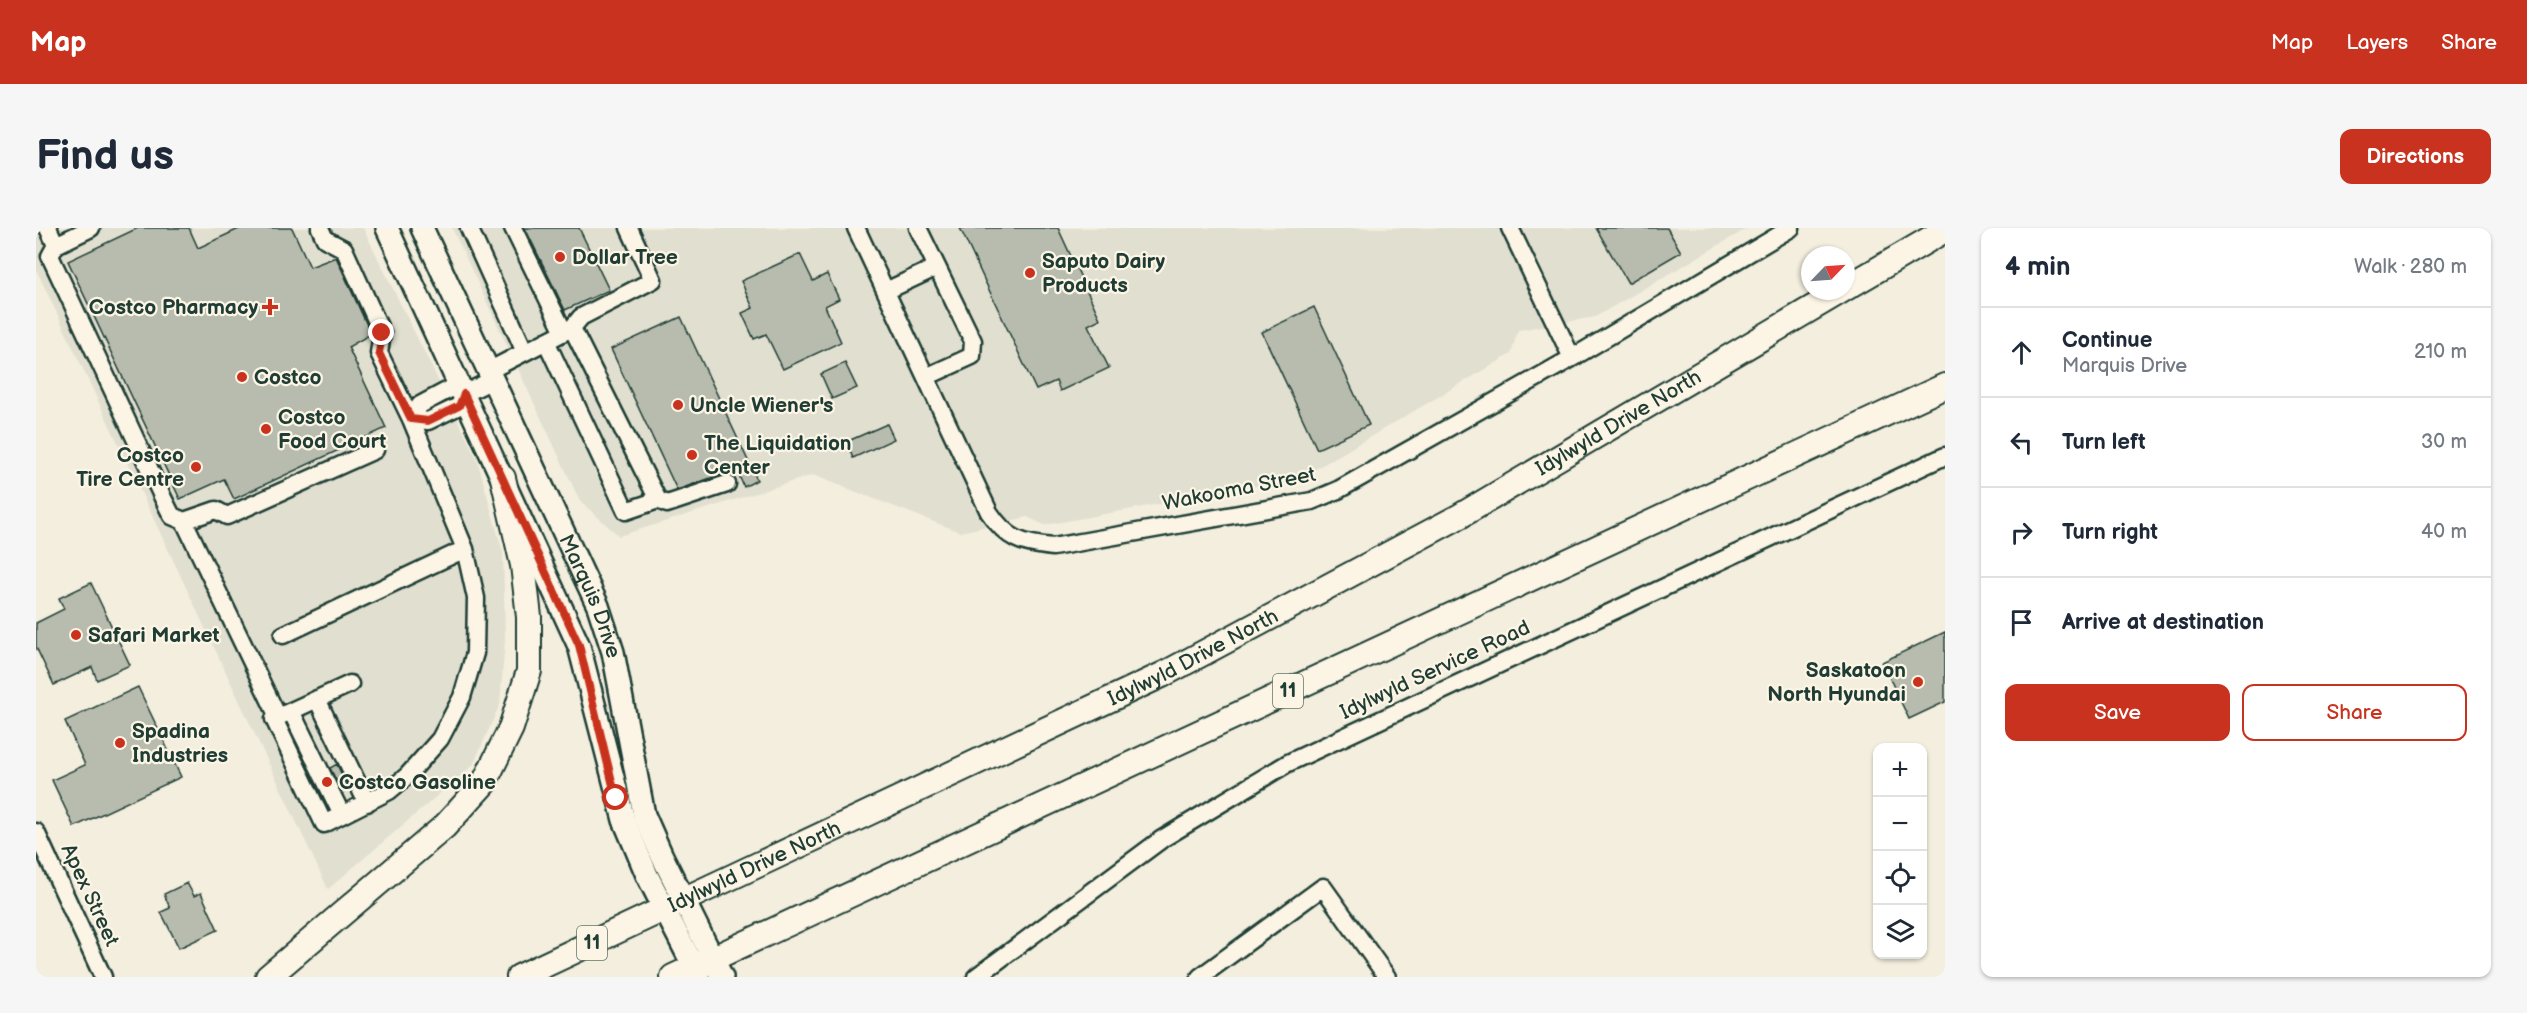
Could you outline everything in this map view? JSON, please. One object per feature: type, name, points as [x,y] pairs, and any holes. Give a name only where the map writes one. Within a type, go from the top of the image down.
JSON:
[{"type":"highway","points":[[1855,283],[1945,230]]},
{"type":"highway","name":"Idylwyld Drive North","points":[[519,977],[1164,674],[1460,516],[1826,300]]},
{"type":"highway","name":"11","points":[[700,971],[1945,386]]},
{"type":"highway","points":[[268,977],[445,826],[484,783],[511,728],[529,671],[529,617],[523,565],[503,478]]},
{"type":"main road","name":"Marquis Drive","points":[[387,228],[579,645],[616,798],[635,848],[674,904]]},
{"type":"main road","name":"Marquis Drive","points":[[422,228],[598,606],[613,652],[644,814],[674,904],[700,971]]},
{"type":"street","points":[[48,228],[56,245]]},
{"type":"street","points":[[91,228],[56,245],[50,256],[172,516],[184,521],[296,708],[350,812]]},
{"type":"street","points":[[320,228],[325,239],[344,249],[382,333],[379,353],[411,419],[465,549],[476,598],[475,653],[462,697],[440,739],[407,776],[350,812]]},
{"type":"street","points":[[469,228],[525,352]]},
{"type":"street","points":[[513,228],[658,500],[667,504],[727,484]]},
{"type":"street","points":[[411,419],[420,405],[452,388],[464,394],[525,352],[568,330],[581,317],[653,280],[629,228]]},
{"type":"street","name":"Wakooma Street","points":[[856,228],[989,512],[1001,530],[1018,542],[1053,547],[1312,501],[1367,476],[1791,228]]},
{"type":"street","points":[[918,228],[972,341],[972,356],[926,377]]},
{"type":"street","points":[[1510,228],[1572,358]]},
{"type":"street","points":[[885,291],[936,267]]},
{"type":"street","points":[[546,341],[626,511],[658,500]]},
{"type":"street","points":[[184,521],[216,510],[227,516],[375,450]]},
{"type":"street","name":"Idylwyld Service Road","points":[[976,977],[1162,839],[1288,763],[1945,456]]},
{"type":"street","points":[[283,635],[465,549]]},
{"type":"street","points":[[296,708],[350,684]]},
{"type":"street","points":[[296,708],[350,812]]},
{"type":"street","name":"Apex Street","points":[[36,832],[104,977]]},
{"type":"street","points":[[1200,977],[1323,887],[1387,977]]},
{"type":"shaded area","points":[[40,228],[363,228],[477,459],[503,553],[505,638],[500,704],[473,765],[328,889],[36,269],[36,230]]},
{"type":"shaded area","points":[[452,228],[1748,228],[1595,317],[1518,330],[1511,354],[1300,478],[1045,525],[1027,517],[960,532],[813,475],[619,536],[580,501]]},
{"type":"building","name":"Costco","points":[[138,228],[189,228],[198,248],[241,228],[292,228],[310,267],[336,257],[371,334],[348,347],[386,428],[234,499],[224,479],[180,499],[68,261]]},
{"type":"building","points":[[525,228],[579,228],[609,290],[565,310]]},
{"type":"building","name":"Saputo Dairy Products","points":[[960,228],[1058,228],[1100,319],[1088,325],[1109,368],[1060,391],[1056,381],[1036,390]]},
{"type":"building","points":[[1596,228],[1667,228],[1681,252],[1628,283]]},
{"type":"building","points":[[800,254],[813,281],[827,274],[839,299],[825,306],[841,342],[783,369],[766,334],[754,339],[742,313],[753,308],[741,281]]},
{"type":"building","points":[[1314,307],[1369,425],[1317,449],[1262,332]]},
{"type":"building","points":[[681,317],[757,480],[744,487],[736,469],[677,490],[611,349]]},
{"type":"building","points":[[845,363],[857,388],[832,399],[821,374]]},
{"type":"building","points":[[887,424],[894,439],[853,458],[846,442]]},
{"type":"building","name":"Safari Market","points":[[91,583],[130,665],[97,680],[92,667],[54,685],[36,647],[36,623],[64,609],[59,598]]},
{"type":"building","name":"Saskatoon North Hyundai","points":[[1945,632],[1945,702],[1909,719],[1882,662]]},
{"type":"building","name":"Spadina Industries","points":[[138,687],[181,777],[74,827],[52,780],[85,765],[65,721]]},
{"type":"building","points":[[337,764],[346,785],[340,788],[330,768]]},
{"type":"building","points":[[187,883],[194,896],[201,893],[218,930],[179,948],[161,912],[170,908],[164,894]]},
{"type":"place","name":"Dollar Tree","points":[[560,257]]},
{"type":"place","name":"Saputo Dairy Products","points":[[1030,273]]},
{"type":"place","name":"Costco Pharmacy","points":[[270,307]]},
{"type":"place","name":"Costco","points":[[242,377]]},
{"type":"place","name":"Uncle Wiener's","points":[[678,405]]},
{"type":"place","name":"Costco Food Court","points":[[266,429]]},
{"type":"place","name":"The Liquidation Center","points":[[692,455]]},
{"type":"place","name":"Costco Tire Centre","points":[[196,467]]},
{"type":"place","name":"Safari Market","points":[[76,635]]},
{"type":"place","name":"Saskatoon North Hyundai","points":[[1918,682]]},
{"type":"place","name":"Spadina Industries","points":[[120,743]]},
{"type":"place","name":"Costco Gasoline","points":[[327,782]]},
{"type":"route","points":[[382,333],[379,353],[411,419],[428,421],[459,406],[464,394],[579,645],[616,798]]}]
